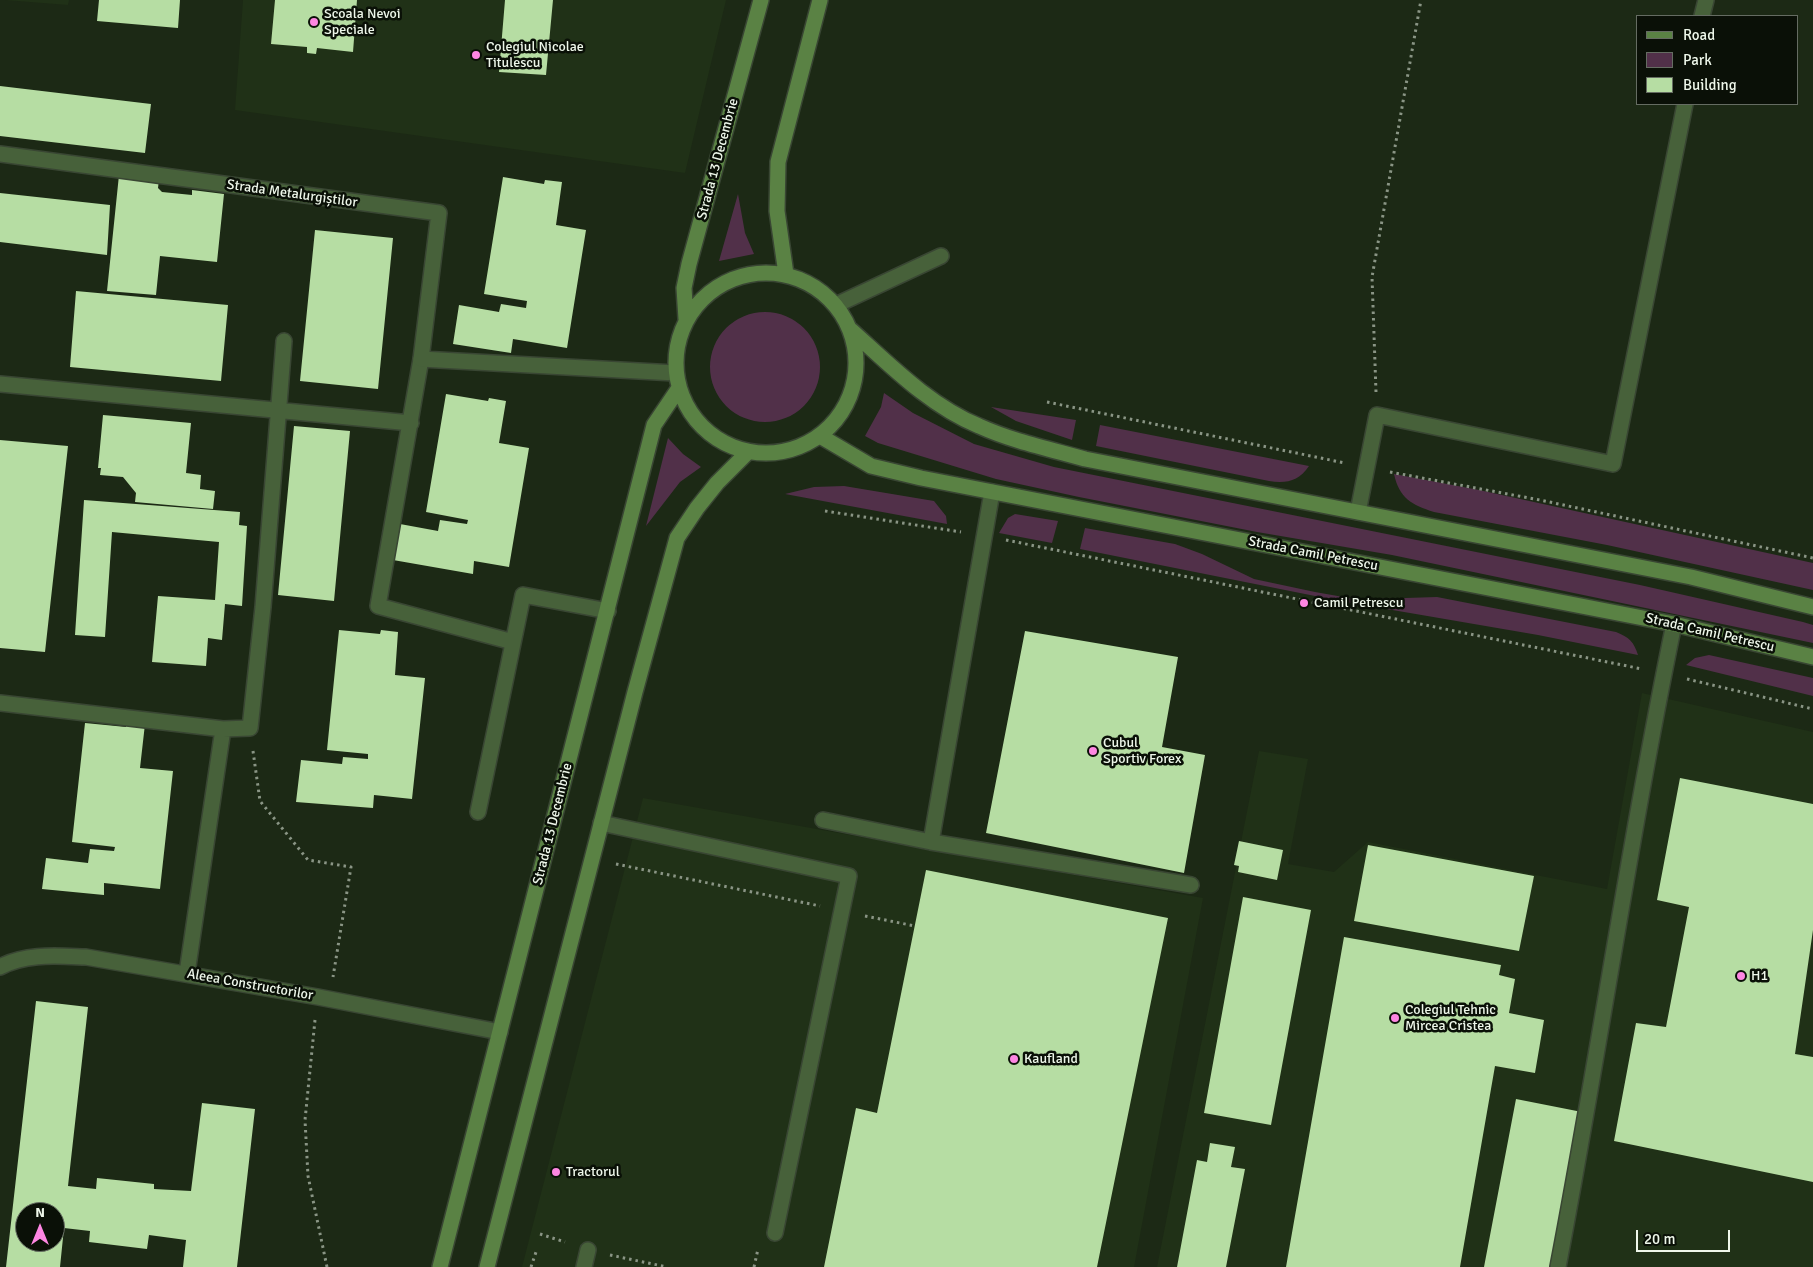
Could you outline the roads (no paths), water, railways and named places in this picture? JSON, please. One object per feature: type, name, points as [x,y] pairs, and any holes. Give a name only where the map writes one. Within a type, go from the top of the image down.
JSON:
[{"type":"main road","name":"Strada 13 Decembrie","points":[[686,319],[684,288],[689,264],[761,0]]},
{"type":"main road","points":[[786,274],[777,211],[778,162],[820,0]]},
{"type":"main road","name":"Strada 13 Decembrie","points":[[764,272],[786,274],[814,285],[836,305],[851,330],[857,359],[854,388],[841,415],[820,436],[798,448],[773,453],[748,452],[718,440],[693,417],[679,388],[675,373],[677,345],[686,319],[704,297],[721,284],[742,276],[764,272]]},
{"type":"main road","points":[[851,330],[901,376],[939,404],[978,426],[1034,445],[1084,459],[1691,577],[1813,607]]},
{"type":"main road","name":"Strada 13 Decembrie","points":[[440,1267],[654,425],[679,388]]},
{"type":"main road","name":"Strada Camil Petrescu","points":[[820,436],[871,466],[992,492],[1674,624],[1813,657]]},
{"type":"main road","points":[[487,1267],[601,823],[677,538],[696,508],[717,483],[748,452]]},
{"type":"street","points":[[1702,15],[1706,0]]},
{"type":"street","points":[[1358,512],[1377,415],[1613,464],[1685,105]]},
{"type":"street","name":"Strada Metalurgiștilor","points":[[0,154],[439,213],[422,359],[378,606],[512,642]]},
{"type":"street","points":[[836,305],[941,256]]},
{"type":"street","points":[[0,703],[222,729],[250,728],[263,607],[284,342]]},
{"type":"street","points":[[422,359],[675,373]]},
{"type":"street","points":[[0,384],[411,423]]},
{"type":"street","points":[[932,842],[992,492]]},
{"type":"street","points":[[478,812],[523,594],[608,611]]},
{"type":"street","points":[[1558,1267],[1580,1152],[1649,746],[1674,624]]},
{"type":"street","points":[[187,973],[222,729]]},
{"type":"street","points":[[823,820],[932,842],[1190,885]]},
{"type":"street","points":[[601,823],[849,876],[775,1233]]},
{"type":"street","name":"Aleea Constructorilor","points":[[0,966],[14,959],[49,956],[86,957],[187,973],[500,1032]]},
{"type":"street","points":[[584,1267],[588,1250]]},
{"type":"place","name":"Scoala Nevoi Speciale","points":[[314,22]]},
{"type":"place","name":"Colegiul Nicolae Titulescu","points":[[476,55]]},
{"type":"place","name":"Camil Petrescu","points":[[1304,603]]},
{"type":"place","name":"Cubul Sportiv Forex","points":[[1093,751]]},
{"type":"place","name":"H1","points":[[1741,976]]},
{"type":"place","name":"Colegiul Tehnic Mircea Cristea","points":[[1395,1018]]},
{"type":"place","name":"Kaufland","points":[[1014,1059]]},
{"type":"place","name":"Tractorul","points":[[556,1172]]}]
